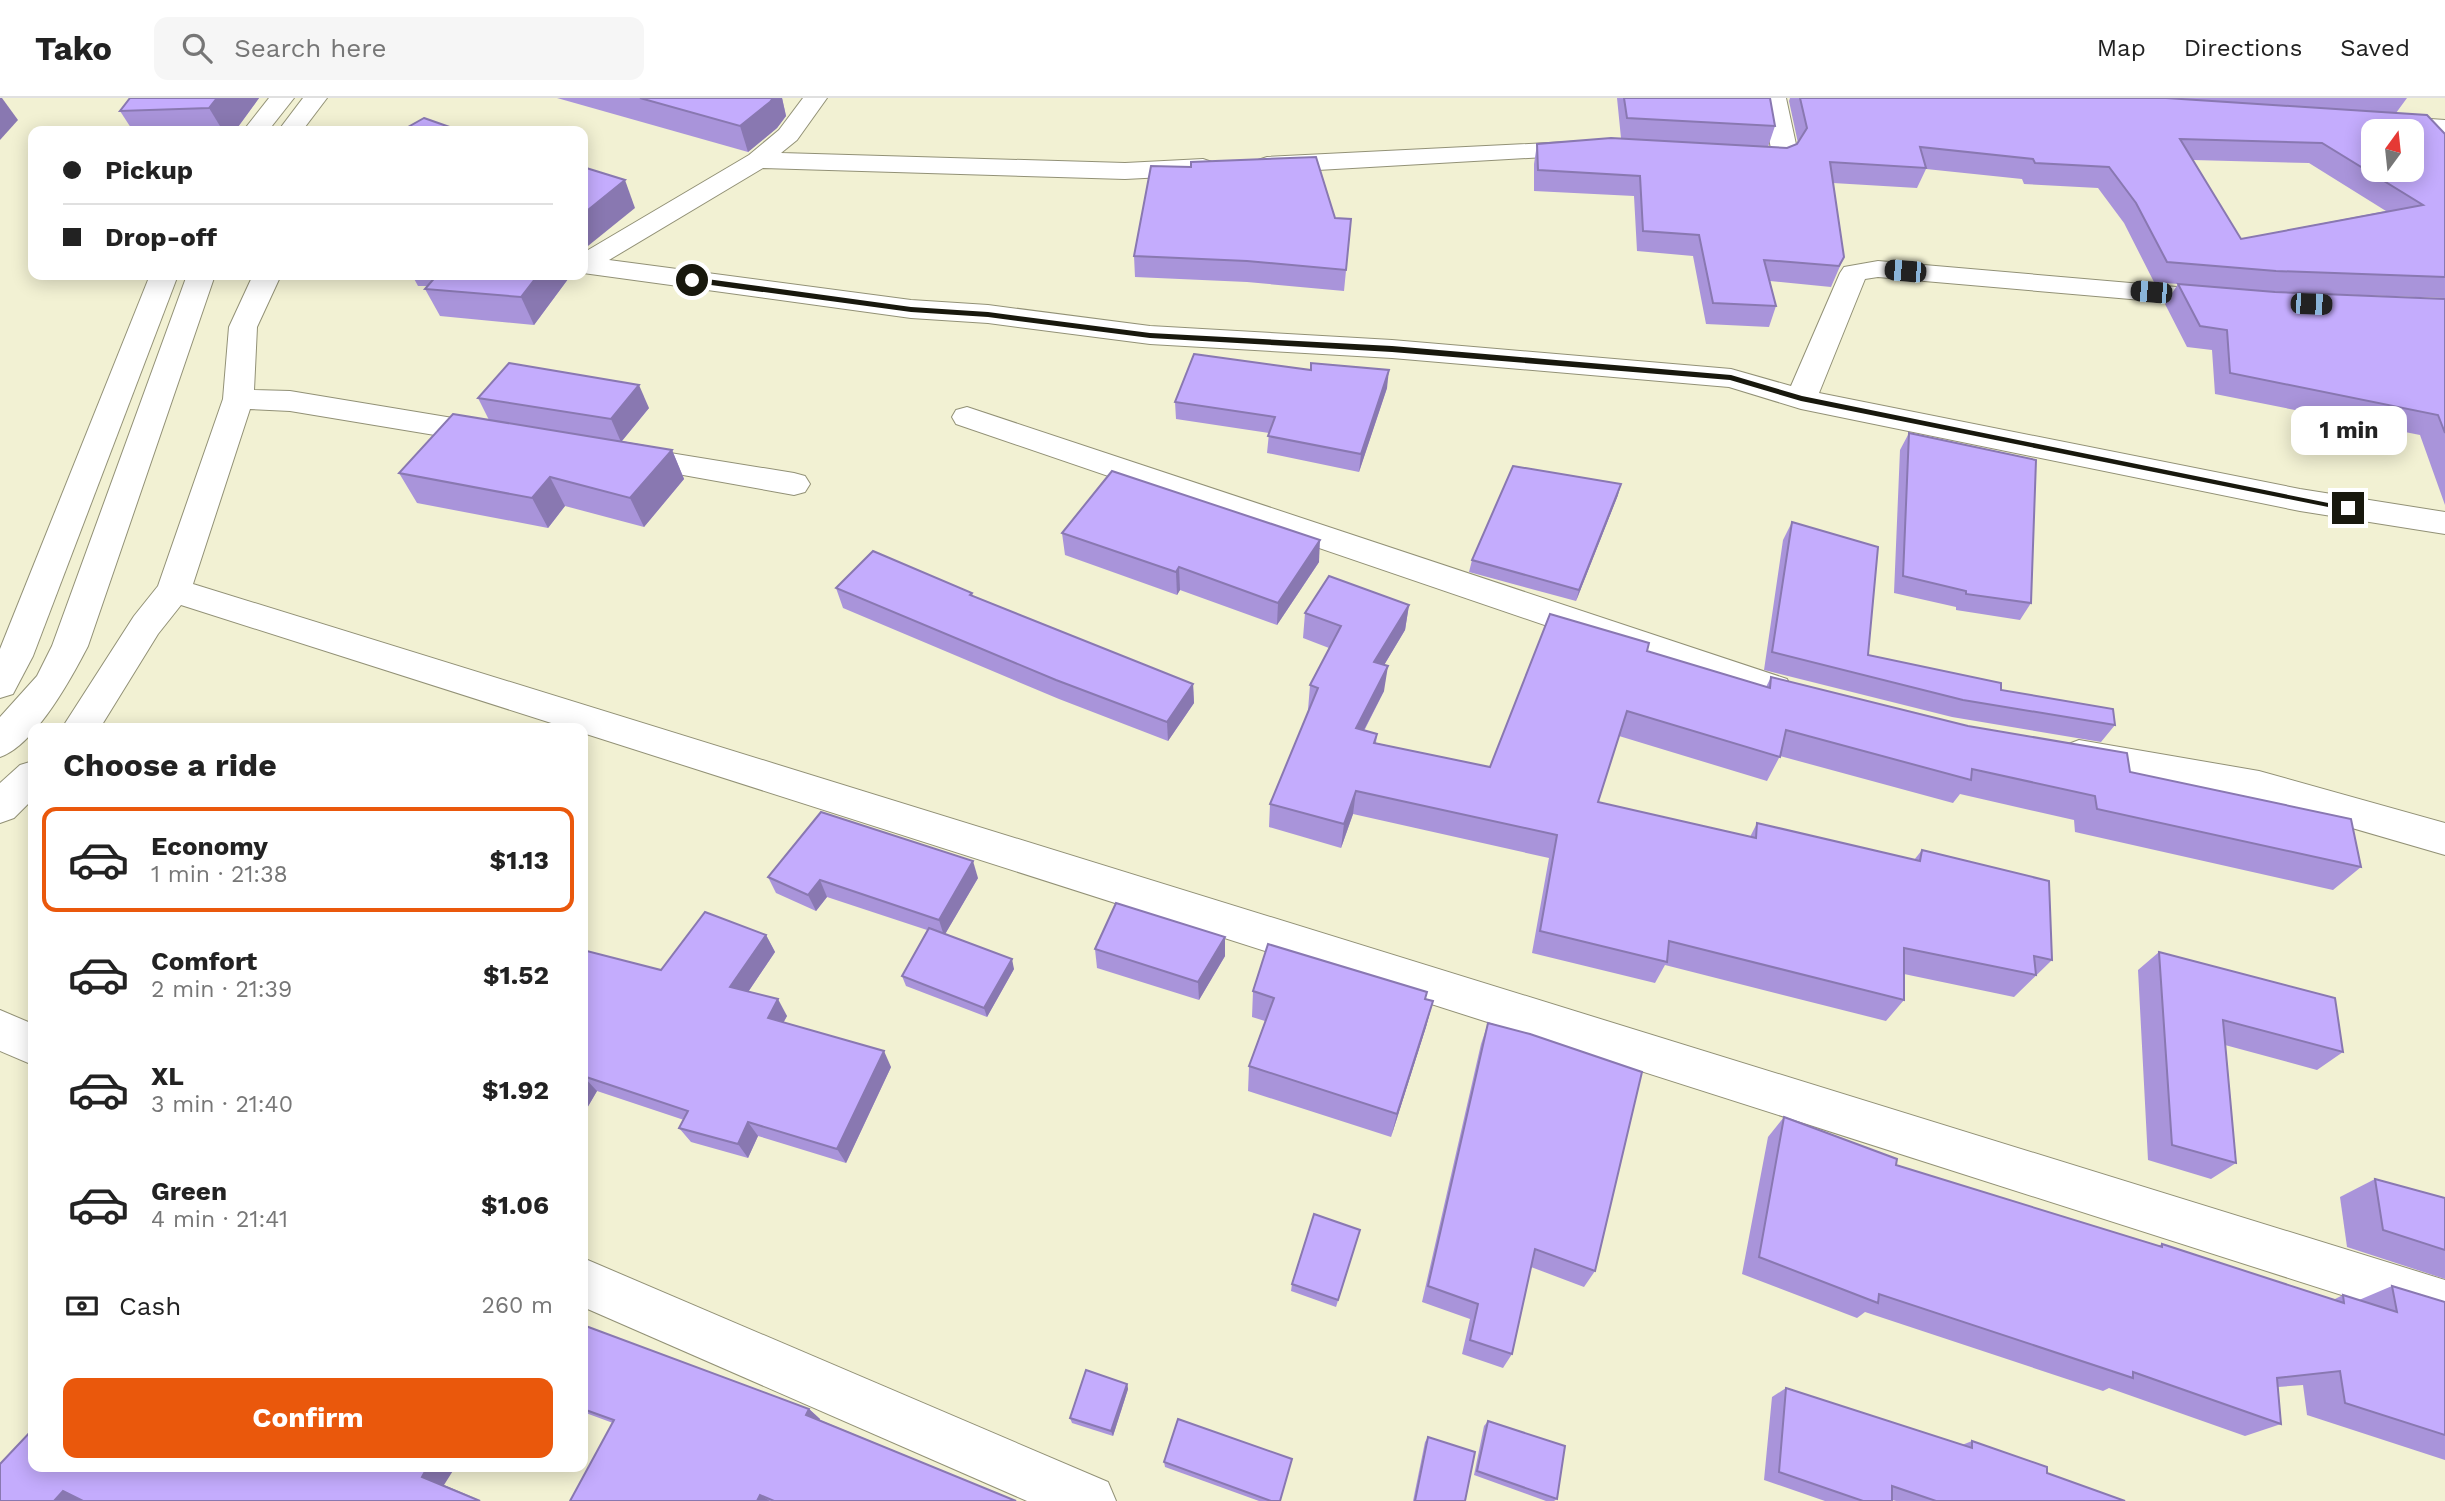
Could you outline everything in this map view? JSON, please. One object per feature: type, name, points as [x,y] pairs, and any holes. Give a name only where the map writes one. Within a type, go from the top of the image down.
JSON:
[{"type":"street","points":[[260,126],[282,98]]},
{"type":"street","points":[[294,126],[315,98]]},
{"type":"street","points":[[588,262],[697,193],[758,160],[788,135],[815,98]]},
{"type":"street","points":[[1712,154],[1779,158],[1784,149],[1774,98]]},
{"type":"street","points":[[2424,126],[2445,127]]},
{"type":"street","points":[[758,160],[1125,171],[1615,149]]},
{"type":"street","points":[[588,266],[911,309],[988,314],[1150,335],[1392,349],[1731,378],[1801,399],[2300,500],[2445,523]]},
{"type":"street","points":[[1801,399],[1854,273],[1878,269],[2247,301]]},
{"type":"street","points":[[0,684],[15,656],[162,280]]},
{"type":"street","points":[[0,742],[50,685],[69,646],[199,280]]},
{"type":"street","points":[[84,723],[146,625],[174,590],[238,399],[243,327],[265,280]]},
{"type":"street","points":[[238,399],[290,401],[522,439]]},
{"type":"street","points":[[967,417],[1731,677],[1809,698]]},
{"type":"street","points":[[603,452],[794,484]]},
{"type":"street","points":[[174,590],[2445,1304]]},
{"type":"street","points":[[2045,749],[2259,786],[2445,839]]},
{"type":"street","points":[[0,807],[28,780]]},
{"type":"street","points":[[0,1030],[28,1043]]},
{"type":"street","points":[[588,1284],[1089,1501]]},
{"type":"building","points":[[130,98],[217,98],[209,108],[120,111]]},
{"type":"building","points":[[640,98],[773,98],[740,126]]},
{"type":"building","points":[[1624,98],[1770,98],[1775,126],[1627,118]]},
{"type":"building","points":[[1800,98],[2166,98],[2427,115],[2445,134],[2445,277],[2276,271],[2167,262],[2136,203],[2109,167],[2035,163],[2033,159],[1920,147],[1926,168],[1830,162],[1844,257],[1839,266],[1764,260],[1776,306],[1713,303],[1699,235],[1643,231],[1640,176],[1538,170],[1537,144],[1611,138],[1787,148],[1797,144],[1807,128]],"holes":[[[2361,119],[2424,119],[2424,182],[2386,182],[2423,205],[2241,239],[2180,139],[2322,143],[2361,167]]]},
{"type":"building","points":[[424,118],[447,126],[410,126]]},
{"type":"building","points":[[1316,157],[1335,218],[1351,219],[1346,270],[1247,261],[1134,256],[1151,166],[1191,167],[1191,162]]},
{"type":"building","points":[[588,169],[625,180],[588,210]]},
{"type":"building","points":[[433,280],[534,280],[521,297],[425,289]]},
{"type":"building","points":[[2178,284],[2275,292],[2445,299],[2445,433],[2438,415],[2230,373],[2227,330],[2200,326]]},
{"type":"building","points":[[1194,354],[1311,370],[1311,363],[1389,370],[1361,454],[1268,436],[1275,417],[1175,402]]},
{"type":"building","points":[[509,363],[639,385],[611,419],[478,398]]},
{"type":"building","points":[[453,414],[672,450],[630,498],[550,477],[532,498],[399,473]]},
{"type":"building","points":[[1909,433],[2036,460],[2031,603],[1966,594],[1966,591],[1903,576]]},
{"type":"building","points":[[1513,466],[1621,484],[1579,590],[1472,560]]},
{"type":"building","points":[[1112,471],[1320,540],[1278,603],[1179,567],[1176,572],[1062,533]]},
{"type":"building","points":[[1792,522],[1878,547],[1868,655],[2001,683],[2001,690],[2113,709],[2115,725],[1963,700],[1772,652]]},
{"type":"building","points":[[873,551],[972,593],[970,595],[1193,684],[1167,722],[1056,680],[836,588]]},
{"type":"building","points":[[1329,576],[1409,605],[1374,662],[1388,666],[1356,728],[1377,734],[1374,743],[1490,767],[1550,614],[1649,643],[1647,651],[1770,688],[1771,677],[1968,726],[2127,753],[2130,772],[2351,819],[2361,867],[2097,809],[2095,796],[1972,769],[1971,780],[1786,730],[1780,757],[1627,711],[1598,802],[1756,838],[1757,823],[1920,861],[1922,850],[2049,881],[2052,960],[2034,956],[2036,975],[1904,948],[1904,1000],[1669,941],[1667,962],[1540,931],[1557,835],[1356,791],[1344,824],[1270,804],[1318,688],[1310,685],[1341,626],[1305,613]]},
{"type":"building","points":[[821,812],[973,861],[939,920],[820,880],[808,895],[768,877]]},
{"type":"building","points":[[1116,903],[1225,937],[1198,982],[1095,949]]},
{"type":"building","points":[[705,912],[766,935],[730,987],[778,999],[768,1018],[884,1051],[837,1149],[748,1122],[738,1144],[679,1128],[688,1111],[588,1078],[588,951],[661,970]]},
{"type":"building","points":[[929,928],[1012,959],[984,1008],[902,976]]},
{"type":"building","points":[[1268,944],[1427,992],[1425,999],[1433,1001],[1397,1114],[1249,1066],[1274,998],[1253,991]]},
{"type":"building","points":[[2159,952],[2335,998],[2343,1052],[2223,1020],[2236,1163],[2172,1145]]},
{"type":"building","points":[[1488,1023],[1530,1034],[1642,1072],[1595,1271],[1535,1249],[1512,1354],[1470,1340],[1478,1304],[1428,1286]]},
{"type":"building","points":[[1784,1117],[1897,1159],[1896,1165],[2162,1247],[2162,1244],[2344,1303],[2343,1295],[2397,1312],[2392,1286],[2445,1302],[2445,1435],[2345,1403],[2340,1371],[2277,1378],[2281,1424],[2133,1372],[2133,1378],[1879,1294],[1878,1303],[1759,1257]]},
{"type":"building","points":[[2375,1179],[2445,1198],[2445,1250],[2383,1230]]},
{"type":"building","points":[[1314,1214],[1360,1230],[1338,1300],[1292,1284]]},
{"type":"building","points":[[588,1327],[809,1409],[806,1415],[1016,1501],[774,1501],[760,1495],[757,1501],[570,1501],[614,1420],[588,1411]]},
{"type":"building","points":[[1086,1370],[1127,1384],[1111,1431],[1070,1418]]},
{"type":"building","points":[[1786,1388],[1972,1448],[1972,1441],[2047,1467],[2047,1473],[2125,1501],[1936,1501],[1892,1486],[1892,1501],[1863,1501],[1779,1472]]},
{"type":"building","points":[[1178,1419],[1292,1459],[1280,1501],[1271,1501],[1164,1462]]},
{"type":"building","points":[[1488,1421],[1565,1446],[1557,1499],[1477,1471]]},
{"type":"building","points":[[28,1434],[28,1472],[425,1472],[422,1477],[480,1501],[83,1501],[63,1491],[54,1501],[0,1501],[0,1464]]},
{"type":"building","points":[[1428,1437],[1475,1452],[1465,1501],[1415,1501]]},
{"type":"route","points":[[692,280],[911,309],[988,314],[1150,335],[1392,349],[1731,378],[1801,399],[2348,508]]}]
